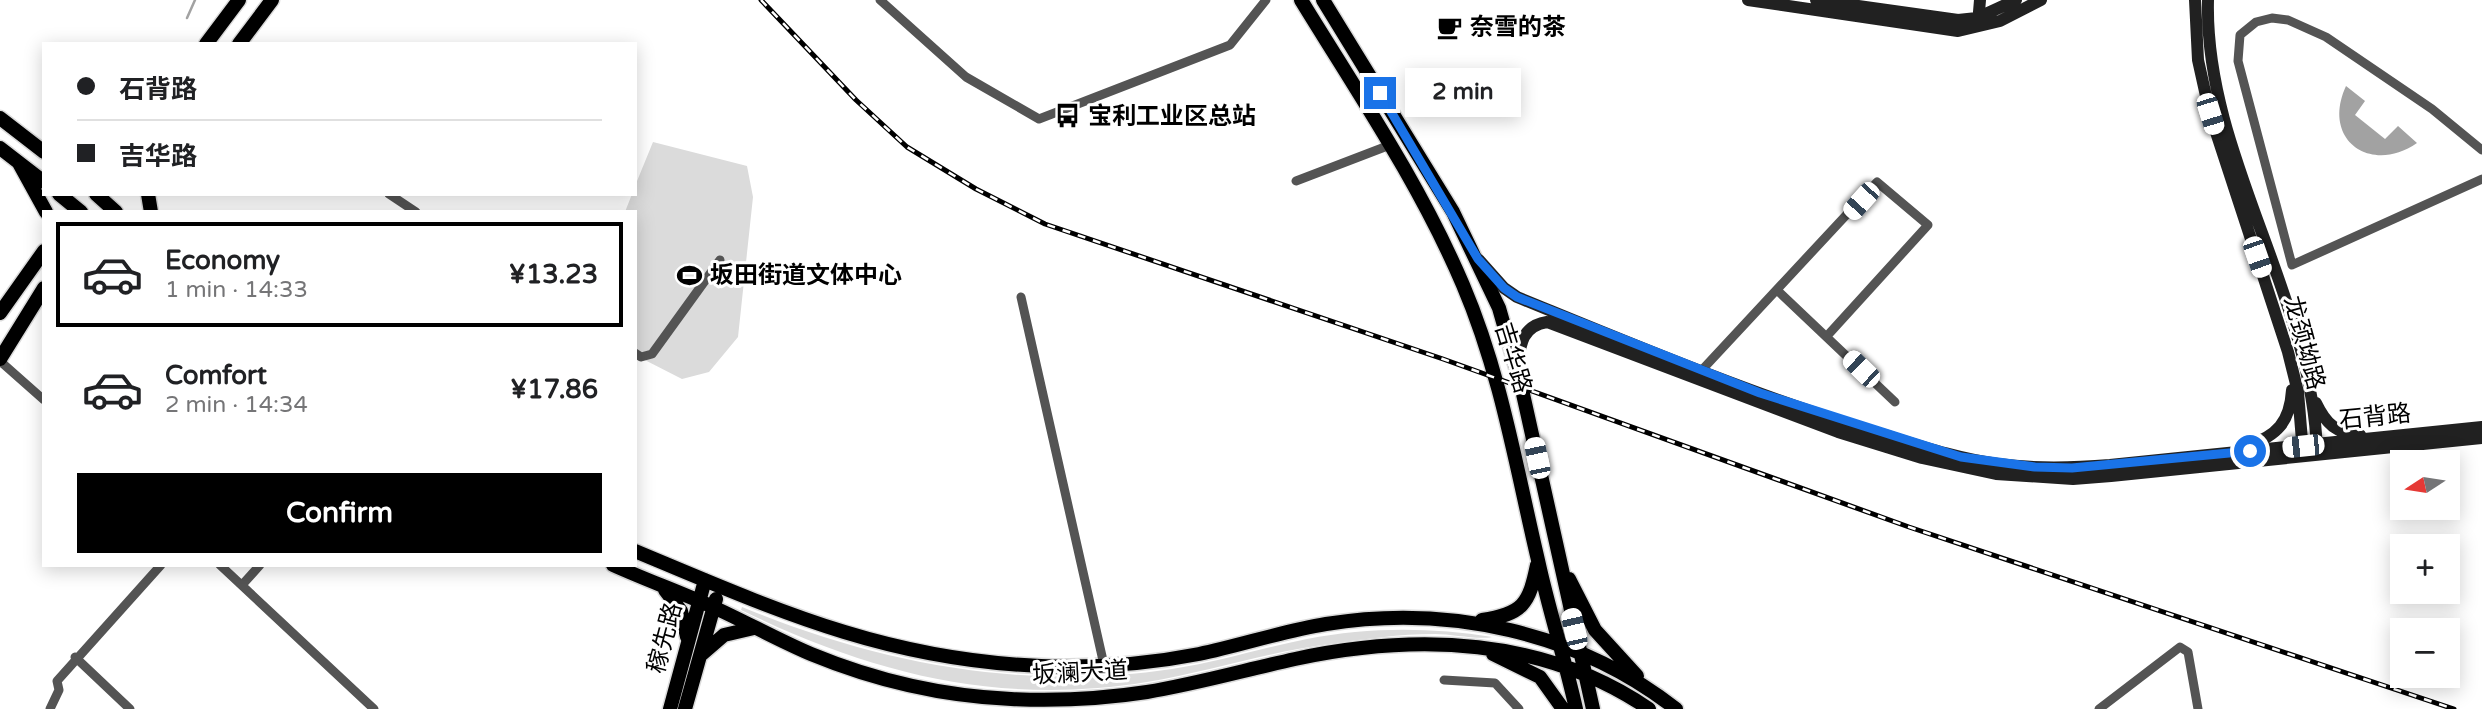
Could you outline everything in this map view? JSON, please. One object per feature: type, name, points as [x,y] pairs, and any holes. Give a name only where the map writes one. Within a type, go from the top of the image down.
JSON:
[{"type":"main road","points":[[208,42],[239,0]]},
{"type":"main road","points":[[241,42],[272,0]]},
{"type":"main road","name":"吉华路","points":[[1301,0],[1436,226],[1476,319],[1507,416],[1538,561],[1562,646],[1576,709]]},
{"type":"main road","name":"吉华路","points":[[1323,0],[1453,212],[1478,259],[1499,308],[1517,369],[1593,709]]},
{"type":"main road","points":[[1748,0],[1936,30],[2041,0]]},
{"type":"main road","points":[[1816,0],[1936,19],[1985,17],[2017,0]]},
{"type":"main road","points":[[1980,0],[1985,17]]},
{"type":"main road","name":"龙颈坳路","points":[[2195,0],[2199,60],[2210,114],[2293,372],[2303,451]]},
{"type":"main road","name":"龙颈坳路","points":[[2208,0],[2212,58],[2223,110],[2301,348],[2311,390],[2316,450]]},
{"type":"main road","points":[[0,118],[42,150]]},
{"type":"main road","points":[[29,140],[42,143]]},
{"type":"main road","points":[[0,148],[42,180]]},
{"type":"main road","points":[[19,163],[45,210]]},
{"type":"main road","points":[[61,196],[77,210]]},
{"type":"main road","points":[[79,210],[91,196]]},
{"type":"main road","points":[[96,196],[112,206]]},
{"type":"main road","points":[[33,266],[42,243]]},
{"type":"main road","points":[[0,313],[42,254]]},
{"type":"main road","name":"石背路","points":[[1478,259],[1504,288],[1517,297],[1701,371],[1842,422],[1925,447],[1998,464],[2072,468],[2224,454],[2482,438]]},
{"type":"main road","points":[[0,360],[42,291]]},
{"type":"main road","name":"石背路","points":[[1517,369],[1523,336],[1529,328],[1547,322],[1838,432],[1922,458],[1996,474],[2073,479],[2303,451]]},
{"type":"main road","points":[[2224,454],[2265,440],[2281,428],[2290,410],[2293,372]]},
{"type":"main road","points":[[2311,390],[2322,416],[2333,428],[2349,434],[2384,438]]},
{"type":"main road","name":"石背路","points":[[2316,450],[2384,438],[2482,427]]},
{"type":"main road","name":"坂澜大道","points":[[637,552],[821,627],[922,653],[1014,664],[1104,665],[1200,654],[1304,628],[1351,621],[1423,618],[1470,622],[1517,631],[1580,653],[1650,690]]},
{"type":"main road","points":[[1558,556],[1595,630],[1650,690],[1676,709]]},
{"type":"main road","points":[[1470,622],[1505,616],[1522,606],[1532,588],[1538,561]]},
{"type":"main road","name":"坂澜大道","points":[[618,567],[714,607],[822,658],[894,681],[979,696],[1046,704],[1150,692],[1298,658],[1360,649],[1433,644],[1475,646],[1517,652],[1566,665]]},
{"type":"main road","name":"稼先路","points":[[670,709],[705,580]]},
{"type":"main road","points":[[659,584],[681,611],[687,645]]},
{"type":"main road","name":"稼先路","points":[[685,709],[720,586]]},
{"type":"main road","points":[[700,658],[724,635],[756,628]]},
{"type":"main road","points":[[1475,646],[1540,677],[1563,709]]},
{"type":"main road","points":[[1566,665],[1649,709]]},
{"type":"street","points":[[880,0],[966,77],[1039,119],[1230,45],[1266,0]]},
{"type":"street","points":[[2482,150],[2432,108],[2326,37],[2288,20],[2272,18],[2256,22],[2239,36],[2241,81],[2292,265],[2482,179]]},
{"type":"street","points":[[1296,181],[1390,145]]},
{"type":"street","points":[[1701,371],[1778,292],[1877,182],[1928,225],[1827,336]]},
{"type":"street","points":[[392,196],[413,210]]},
{"type":"street","points":[[637,355],[641,357],[652,354],[720,260]]},
{"type":"street","points":[[1778,292],[1895,402]]},
{"type":"street","points":[[1021,297],[1104,665]]},
{"type":"street","points":[[0,360],[42,399]]},
{"type":"street","points":[[50,709],[59,690],[57,681],[75,657],[159,567]]},
{"type":"street","points":[[222,567],[374,709]]},
{"type":"street","points":[[242,585],[258,567]]},
{"type":"street","points":[[2099,709],[2180,647],[2188,652],[2198,709]]},
{"type":"street","points":[[75,657],[130,709]]},
{"type":"street","points":[[1444,680],[1495,683],[1519,709]]},
{"type":"shaded area","points":[[2346,86],[2365,101],[2355,115],[2385,139],[2398,126],[2417,143],[2400,152],[2383,155],[2368,153],[2355,147],[2345,136],[2340,122],[2340,105]]},
{"type":"shaded area","name":"坂田街道文体中心","points":[[653,142],[747,166],[753,197],[738,337],[709,372],[682,379],[637,356],[637,210],[626,210],[631,196],[637,196],[637,181]]},
{"type":"shaded area","points":[[742,607],[846,644],[899,657],[952,668],[1061,677],[1172,669],[1307,639],[1353,632],[1422,630],[1492,637],[1435,634],[1369,639],[1283,652],[1147,682],[1040,690],[988,687],[888,667],[839,652],[790,632],[741,610]]},
{"type":"waterway","points":[[187,18],[195,0]]},
{"type":"railway","points":[[761,0],[856,100],[907,147],[976,189],[1045,224],[1443,359],[1909,527],[2454,709]]},
{"type":"place","name":"奈雪的茶","points":[[1450,27]]},
{"type":"place","name":"宝利工业区总站","points":[[1068,116]]},
{"type":"place","name":"坂田街道文体中心","points":[[690,275]]},
{"type":"route","points":[[1380,93],[1453,212],[1478,259],[1504,288],[1517,297],[1760,393],[1842,422],[1961,457],[1998,464],[2072,468],[2250,451]]}]
